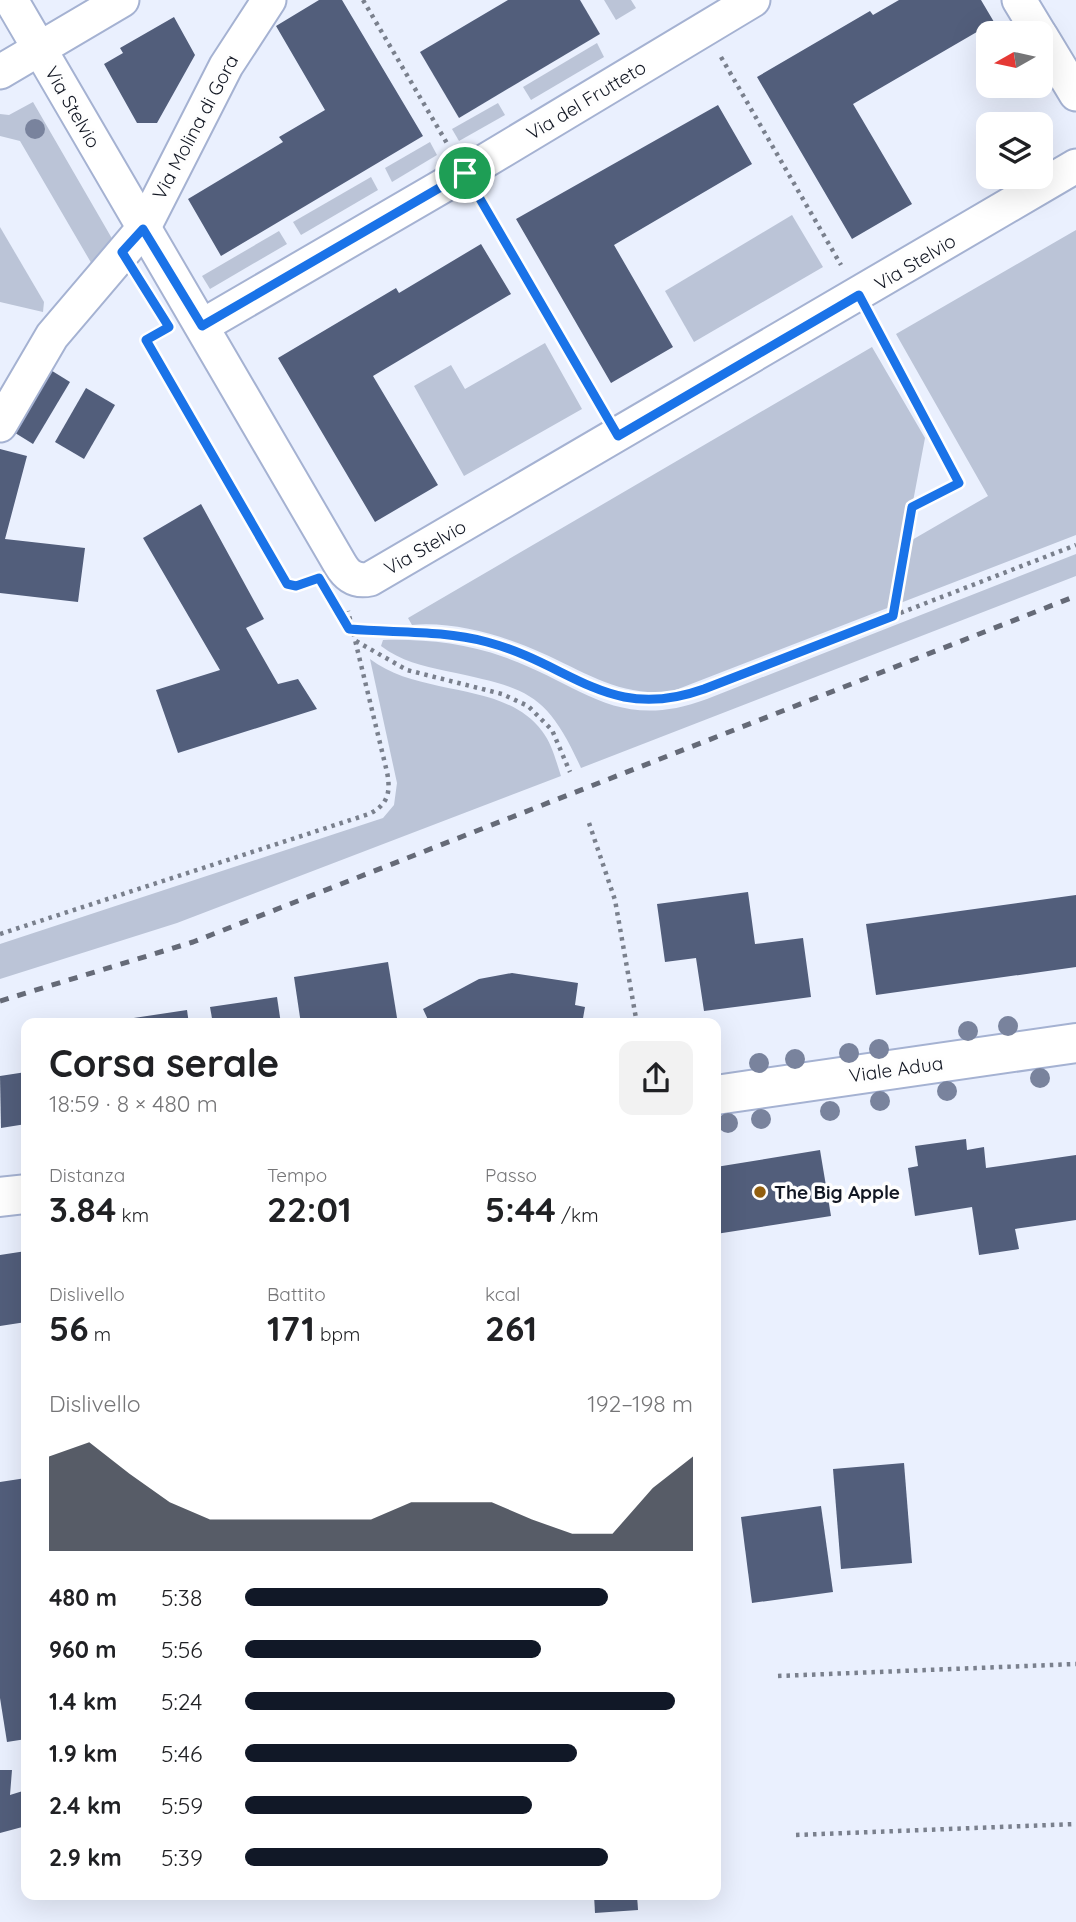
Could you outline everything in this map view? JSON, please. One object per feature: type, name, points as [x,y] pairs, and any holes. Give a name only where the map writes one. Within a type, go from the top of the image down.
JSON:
[{"type":"main road","name":"Viale Adua","points":[[721,1094],[1076,1043]]},
{"type":"main road","points":[[0,1197],[21,1195]]},
{"type":"street","name":"Via Stelvio","points":[[11,0],[202,326],[332,583],[370,579],[1076,166]]},
{"type":"street","points":[[0,72],[122,0]]},
{"type":"street","name":"Via Molina di Gora","points":[[0,425],[52,336],[143,229],[226,66],[269,0]]},
{"type":"street","name":"Via del Frutteto","points":[[202,326],[465,173],[753,0]]},
{"type":"street","points":[[1020,0],[1032,21]]},
{"type":"street","points":[[1054,58],[1076,94]]},
{"type":"path","points":[[363,0],[618,436]]},
{"type":"path","points":[[705,29],[859,295],[959,483],[912,507],[893,616]]},
{"type":"path","points":[[162,316],[169,327],[146,340],[287,584],[296,586],[332,583]]},
{"type":"path","points":[[332,583],[342,620],[352,629],[451,635],[486,642],[534,659],[612,696],[648,702],[675,698],[704,689],[1076,545]]},
{"type":"path","points":[[0,934],[369,814],[382,806],[388,792],[387,772],[346,605],[332,583]]},
{"type":"path","points":[[355,641],[407,670],[502,694],[528,706],[552,730],[570,772]]},
{"type":"path","points":[[589,824],[615,900],[636,1018]]},
{"type":"path","points":[[778,1676],[1076,1664]]},
{"type":"path","points":[[796,1835],[1076,1824]]},
{"type":"shaded area","points":[[604,0],[631,0],[636,8],[616,20]]},
{"type":"shaded area","points":[[597,43],[604,57],[531,100],[523,87]]},
{"type":"shaded area","points":[[33,102],[114,242],[93,266],[20,141],[0,136],[0,114],[9,115]]},
{"type":"shaded area","points":[[498,103],[505,115],[459,141],[452,129]]},
{"type":"shaded area","points":[[430,142],[437,155],[392,182],[385,168]]},
{"type":"shaded area","points":[[371,177],[378,190],[301,235],[293,222]]},
{"type":"shaded area","points":[[792,215],[823,267],[694,342],[665,291]]},
{"type":"shaded area","points":[[0,227],[44,302],[43,312],[0,302]]},
{"type":"shaded area","points":[[1076,230],[1076,535],[673,691],[637,691],[621,687],[590,676],[528,647],[479,631],[445,625],[412,625],[408,618],[872,347],[925,438],[905,544],[988,496],[896,334]]},
{"type":"shaded area","points":[[279,231],[287,244],[210,289],[202,276]]},
{"type":"shaded area","points":[[545,343],[582,409],[464,476],[414,386],[451,365],[465,389]]},
{"type":"shaded area","points":[[1076,554],[1076,576],[581,768],[556,722],[530,697],[495,682],[412,662],[381,646],[383,640],[398,640],[429,641],[474,648],[504,657],[601,701],[623,708],[648,711],[675,708],[707,699]]},
{"type":"shaded area","points":[[370,659],[413,680],[484,696],[526,715],[545,736],[561,776],[177,923],[0,979],[0,944],[383,818],[394,805],[397,783]]},
{"type":"building","points":[[319,0],[342,0],[423,136],[221,256],[188,199],[283,142],[279,137],[325,110],[276,26]]},
{"type":"building","points":[[508,0],[580,0],[600,34],[459,118],[420,52]]},
{"type":"building","points":[[899,0],[981,0],[993,21],[976,21],[976,32],[853,104],[912,204],[852,239],[757,77],[870,11],[873,15]]},
{"type":"building","points":[[174,17],[195,55],[157,123],[137,123],[104,64],[123,53],[120,48]]},
{"type":"building","points":[[718,105],[752,164],[614,245],[673,347],[611,383],[516,219]]},
{"type":"building","points":[[481,244],[511,294],[373,376],[438,485],[375,522],[278,358],[396,288],[399,293]]},
{"type":"building","points":[[49,369],[70,382],[33,444],[12,431]]},
{"type":"building","points":[[86,388],[115,405],[84,459],[55,442]]},
{"type":"building","points":[[0,449],[27,456],[5,539],[85,548],[78,602],[0,593]]},
{"type":"building","points":[[201,504],[264,619],[246,628],[278,684],[298,679],[317,709],[178,753],[156,690],[220,670],[143,538]]},
{"type":"building","points":[[748,892],[755,944],[803,938],[811,997],[704,1011],[696,958],[665,962],[657,904]]},
{"type":"building","points":[[1076,895],[1076,967],[876,995],[866,924]]},
{"type":"building","points":[[388,962],[397,1018],[300,1018],[294,977]]},
{"type":"building","points":[[512,973],[578,983],[575,1005],[585,1007],[583,1018],[427,1018],[423,1009],[479,979]]},
{"type":"building","points":[[277,997],[280,1018],[212,1018],[210,1007]]},
{"type":"building","points":[[187,1010],[188,1018],[134,1018]]},
{"type":"building","points":[[21,1073],[21,1125],[1,1128],[0,1076]]},
{"type":"building","points":[[966,1139],[967,1150],[984,1147],[986,1168],[1076,1155],[1076,1220],[1015,1229],[1019,1249],[979,1255],[972,1207],[915,1216],[908,1168],[918,1166],[915,1146]]},
{"type":"building","points":[[820,1150],[831,1216],[721,1233],[721,1166]]},
{"type":"building","points":[[21,1252],[21,1323],[0,1326],[0,1255]]},
{"type":"building","points":[[904,1463],[912,1563],[841,1569],[833,1469]]},
{"type":"building","points":[[21,1479],[21,1740],[7,1742],[0,1698],[0,1482]]},
{"type":"building","points":[[821,1506],[833,1592],[752,1603],[741,1517]]},
{"type":"building","points":[[0,1770],[12,1770],[10,1795],[21,1792],[21,1827],[0,1833]]},
{"type":"building","points":[[594,1900],[637,1900],[638,1910],[595,1913]]},
{"type":"railway","points":[[0,1001],[193,942],[1076,596]]},
{"type":"place","name":"The Big Apple","points":[[760,1192]]},
{"type":"route","points":[[465,173],[618,436],[859,295],[959,483],[912,507],[893,616],[704,689],[675,698],[648,702],[612,696],[534,659],[486,642],[421,632],[349,629],[319,578],[315,577],[296,586],[287,584],[146,340],[169,327],[122,252],[143,229],[202,326],[465,173]]}]
